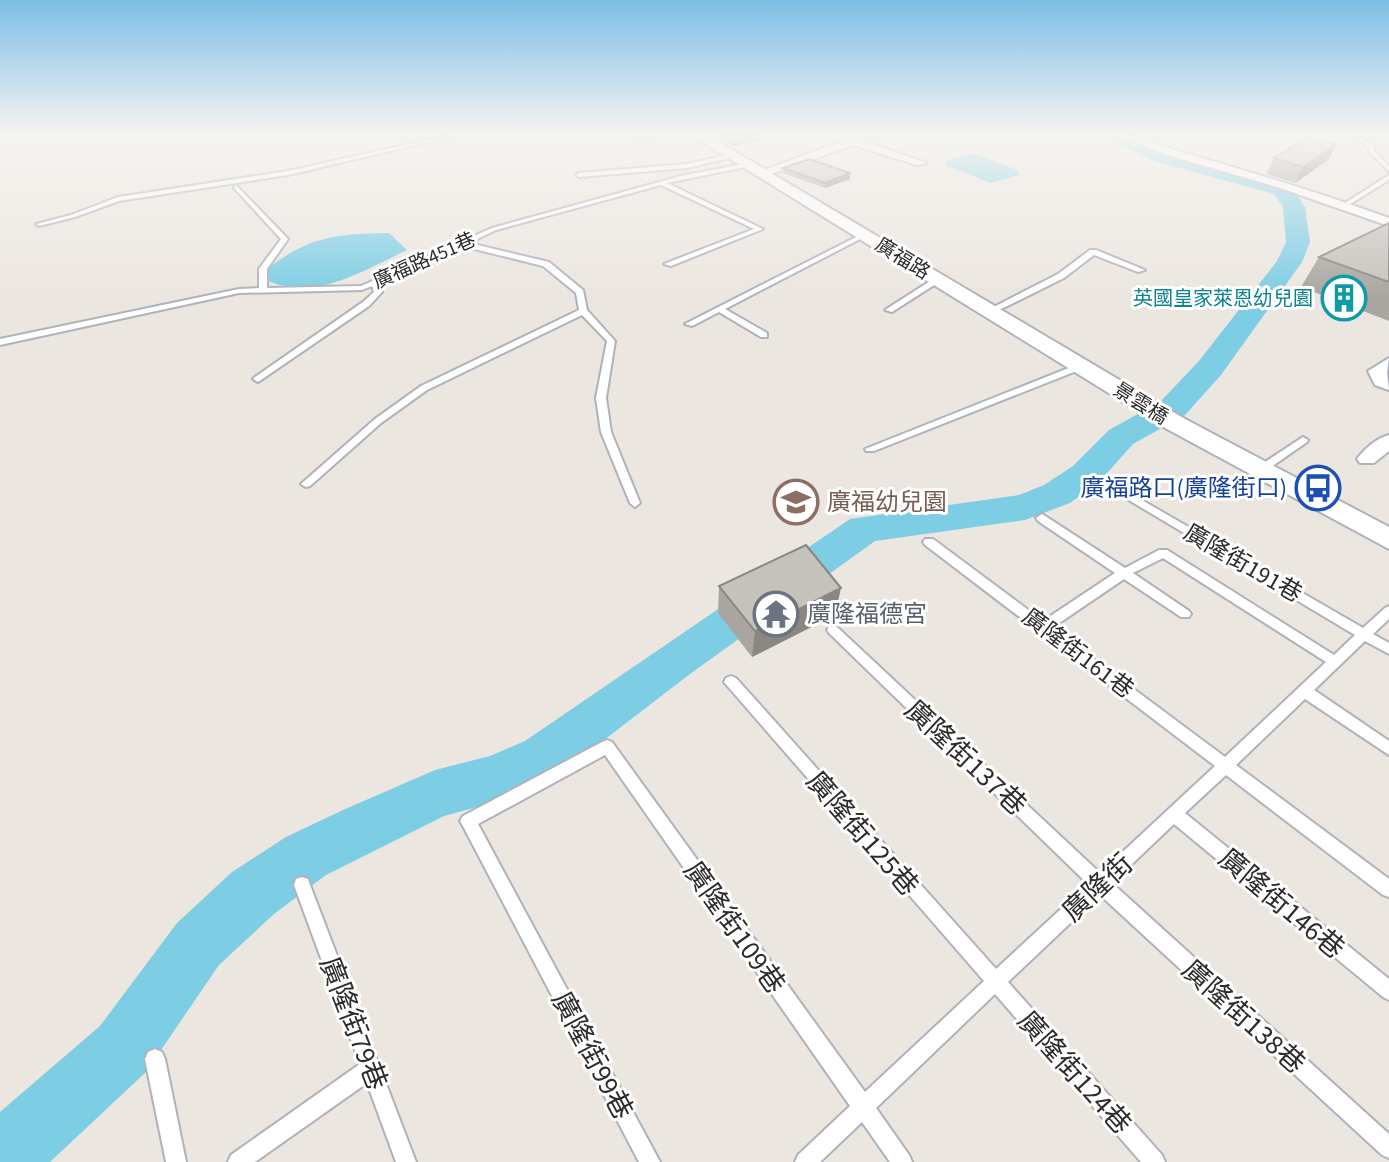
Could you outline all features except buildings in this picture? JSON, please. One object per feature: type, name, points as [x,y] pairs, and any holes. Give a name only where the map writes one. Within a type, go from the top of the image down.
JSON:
[{"type":"street","name":"廣福路","points":[[787,189],[1107,382]]},
{"type":"street","points":[[1291,189],[1389,222]]},
{"type":"street","points":[[1385,383],[1377,371],[1389,363]]},
{"type":"street","name":"景雲橋","points":[[1107,382],[1260,470]]},
{"type":"street","points":[[1367,459],[1389,441]]},
{"type":"street","points":[[1260,470],[1389,539]]},
{"type":"lane","points":[[39,224],[73,216],[118,199],[182,189]]},
{"type":"lane","points":[[238,189],[285,239],[263,269],[263,290]]},
{"type":"lane","name":"廣福路451巷","points":[[0,342],[239,291],[362,288],[375,285],[494,229],[639,189]]},
{"type":"lane","points":[[668,264],[760,229],[675,189]]},
{"type":"lane","points":[[1345,205],[1370,189]]},
{"type":"lane","points":[[689,324],[864,235]]},
{"type":"lane","points":[[460,243],[546,264],[580,292],[583,311],[611,341],[601,398],[606,432],[635,503]]},
{"type":"lane","points":[[990,311],[1061,276],[1093,252],[1141,270]]},
{"type":"lane","points":[[889,310],[938,280]]},
{"type":"lane","points":[[258,379],[366,304],[378,292],[375,285]]},
{"type":"lane","points":[[721,310],[764,335]]},
{"type":"lane","points":[[306,484],[378,421],[424,388],[583,311]]},
{"type":"lane","points":[[870,449],[1081,366]]},
{"type":"lane","points":[[1260,470],[1303,440]]},
{"type":"lane","name":"廣隆街191巷","points":[[1121,491],[1389,649]]},
{"type":"lane","points":[[1042,518],[1185,614]]},
{"type":"lane","name":"廣隆街161巷","points":[[929,542],[1389,889]]},
{"type":"lane","points":[[1043,627],[1124,573],[1163,553],[1334,661]]},
{"type":"lane","name":"廣隆街","points":[[805,1162],[1389,611]]},
{"type":"lane","name":"廣隆街137巷","points":[[833,630],[1100,884]]},
{"type":"lane","name":"廣隆街125巷","points":[[731,682],[995,983]]},
{"type":"lane","points":[[1304,691],[1389,749]]},
{"type":"lane","name":"廣隆街109巷","points":[[468,821],[607,746],[902,1162]]},
{"type":"lane","name":"廣隆街146巷","points":[[1174,814],[1389,991]]},
{"type":"lane","name":"廣隆街99巷","points":[[468,821],[650,1162]]},
{"type":"lane","name":"廣隆街138巷","points":[[1100,884],[1389,1148]]},
{"type":"lane","name":"廣隆街79巷","points":[[302,885],[406,1162]]},
{"type":"lane","name":"廣隆街124巷","points":[[995,983],[1155,1162]]},
{"type":"lane","points":[[155,1059],[176,1162]]},
{"type":"lane","points":[[238,1162],[371,1068]]},
{"type":"water","points":[[389,233],[407,250],[339,281],[304,288],[268,281],[267,269],[311,243],[338,236]]},
{"type":"waterway","points":[[0,1159],[123,1049],[198,944],[253,893],[306,856],[435,794],[495,778],[543,757],[674,661],[864,529],[1025,507],[1057,494],[1086,474],[1121,437],[1173,408],[1210,368],[1289,262],[1298,242],[1294,207],[1289,195],[1282,189]]},
{"type":"place","name":"英國皇家萊恩幼兒園","points":[[1344,298]]},
{"type":"place","name":"廣福路口(廣隆街口)","points":[[1318,488]]},
{"type":"place","name":"廣福幼兒園","points":[[796,502]]},
{"type":"place","name":"廣隆福德宮","points":[[776,614]]}]
